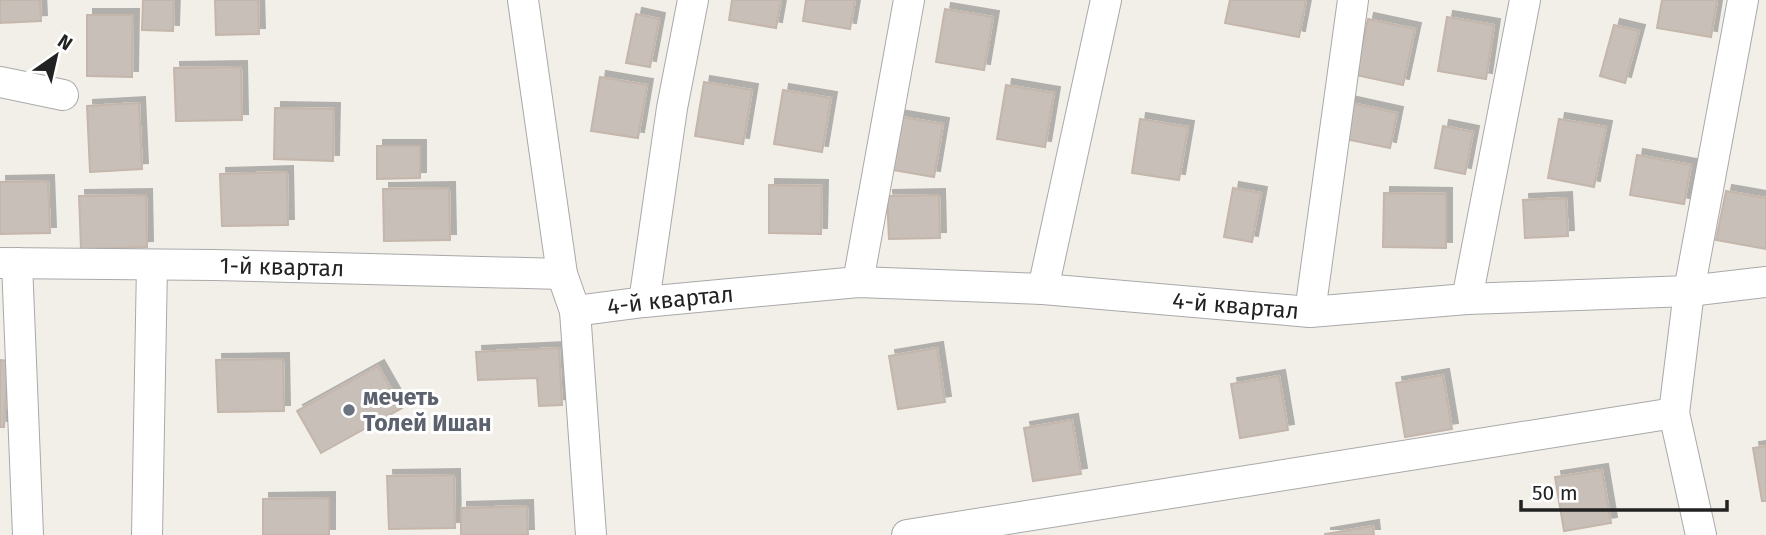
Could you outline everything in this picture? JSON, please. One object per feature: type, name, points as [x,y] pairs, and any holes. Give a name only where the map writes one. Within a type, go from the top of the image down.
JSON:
[{"type":"street","points":[[523,0],[562,274],[575,311],[591,535]]},
{"type":"street","points":[[644,302],[672,108],[693,0]]},
{"type":"street","points":[[858,282],[909,0]]},
{"type":"street","points":[[1043,289],[1107,0]]},
{"type":"street","points":[[1310,312],[1353,0]]},
{"type":"street","points":[[1467,299],[1525,0]]},
{"type":"street","points":[[1701,535],[1675,413],[1689,290],[1743,0]]},
{"type":"street","points":[[0,82],[63,95]]},
{"type":"street","points":[[9,263],[29,535]]},
{"type":"street","name":"1-й квартал","points":[[9,263],[562,274]]},
{"type":"street","points":[[146,535],[152,265]]},
{"type":"street","name":"4-й квартал","points":[[575,311],[858,282],[1043,289],[1310,312],[1467,299],[1689,290],[1766,282]]},
{"type":"street","points":[[906,535],[1675,413]]},
{"type":"building","points":[[0,0],[40,0],[41,21],[0,23]]},
{"type":"building","points":[[143,0],[174,0],[173,31],[142,30]]},
{"type":"building","points":[[215,0],[258,0],[259,34],[216,35]]},
{"type":"building","points":[[732,0],[781,0],[776,28],[729,20]]},
{"type":"building","points":[[806,0],[855,0],[850,29],[803,21]]},
{"type":"building","points":[[1230,0],[1306,0],[1299,37],[1225,23]]},
{"type":"building","points":[[1662,0],[1717,0],[1711,37],[1657,28]]},
{"type":"building","points":[[945,9],[993,17],[984,70],[936,62]]},
{"type":"building","points":[[636,14],[659,19],[650,67],[626,63]]},
{"type":"building","points":[[87,15],[133,15],[132,77],[87,76]]},
{"type":"building","points":[[1447,17],[1494,25],[1486,79],[1438,71]]},
{"type":"building","points":[[1368,19],[1415,29],[1403,85],[1356,75]]},
{"type":"building","points":[[1614,25],[1639,31],[1625,83],[1600,76]]},
{"type":"building","points":[[241,67],[242,120],[176,121],[174,68]]},
{"type":"building","points":[[600,77],[647,85],[638,138],[591,131]]},
{"type":"building","points":[[704,82],[752,90],[743,144],[695,136]]},
{"type":"building","points":[[1006,85],[1054,93],[1045,147],[997,139]]},
{"type":"building","points":[[783,90],[831,98],[822,152],[774,144]]},
{"type":"building","points":[[1347,102],[1397,113],[1390,148],[1340,138]]},
{"type":"building","points":[[139,103],[142,169],[90,172],[87,106]]},
{"type":"building","points":[[275,108],[334,109],[333,161],[274,159]]},
{"type":"building","points":[[896,116],[943,124],[934,177],[887,169]]},
{"type":"building","points":[[1140,119],[1188,127],[1179,180],[1132,173]]},
{"type":"building","points":[[1559,119],[1606,127],[1594,187],[1548,178]]},
{"type":"building","points":[[1443,126],[1473,132],[1465,174],[1435,168]]},
{"type":"building","points":[[377,146],[420,146],[420,178],[377,179]]},
{"type":"building","points":[[1637,155],[1691,165],[1684,204],[1630,195]]},
{"type":"building","points":[[287,172],[288,225],[222,226],[220,174]]},
{"type":"building","points":[[48,181],[50,233],[0,234],[0,182]]},
{"type":"building","points":[[769,185],[822,186],[821,234],[769,233]]},
{"type":"building","points":[[449,188],[450,240],[384,241],[383,189]]},
{"type":"building","points":[[1233,188],[1261,193],[1252,242],[1224,237]]},
{"type":"building","points":[[1726,191],[1766,198],[1766,249],[1716,240]]},
{"type":"building","points":[[1384,193],[1446,194],[1446,248],[1383,247]]},
{"type":"building","points":[[146,195],[147,247],[81,249],[79,196]]},
{"type":"building","points":[[939,195],[940,238],[889,239],[887,196]]},
{"type":"building","points":[[1566,198],[1568,236],[1525,238],[1523,200]]},
{"type":"building","points":[[559,348],[562,405],[539,406],[537,378],[478,380],[476,352]]},
{"type":"building","points":[[937,348],[945,402],[898,409],[889,356]]},
{"type":"building","points":[[283,359],[284,411],[218,412],[216,360]]},
{"type":"building","points":[[0,360],[8,361],[4,427],[0,427]]},
{"type":"building","name":"мечеть Толей Ишан","points":[[378,366],[402,408],[321,453],[297,411]]},
{"type":"building","points":[[1443,375],[1452,429],[1405,437],[1396,383]]},
{"type":"building","points":[[1279,376],[1288,430],[1240,438],[1231,384]]},
{"type":"building","points":[[1072,420],[1081,474],[1033,481],[1024,428]]},
{"type":"building","points":[[1766,446],[1766,501],[1762,501],[1753,448]]},
{"type":"building","points":[[1602,470],[1611,523],[1564,531],[1555,477]]},
{"type":"building","points":[[454,475],[455,528],[389,529],[387,476]]},
{"type":"building","points":[[329,498],[329,535],[263,535],[263,499]]},
{"type":"building","points":[[527,506],[528,535],[461,535],[461,508]]},
{"type":"building","points":[[1373,526],[1374,535],[1325,535],[1325,534]]},
{"type":"place","name":"мечеть Толей Ишан","points":[[349,410]]}]
